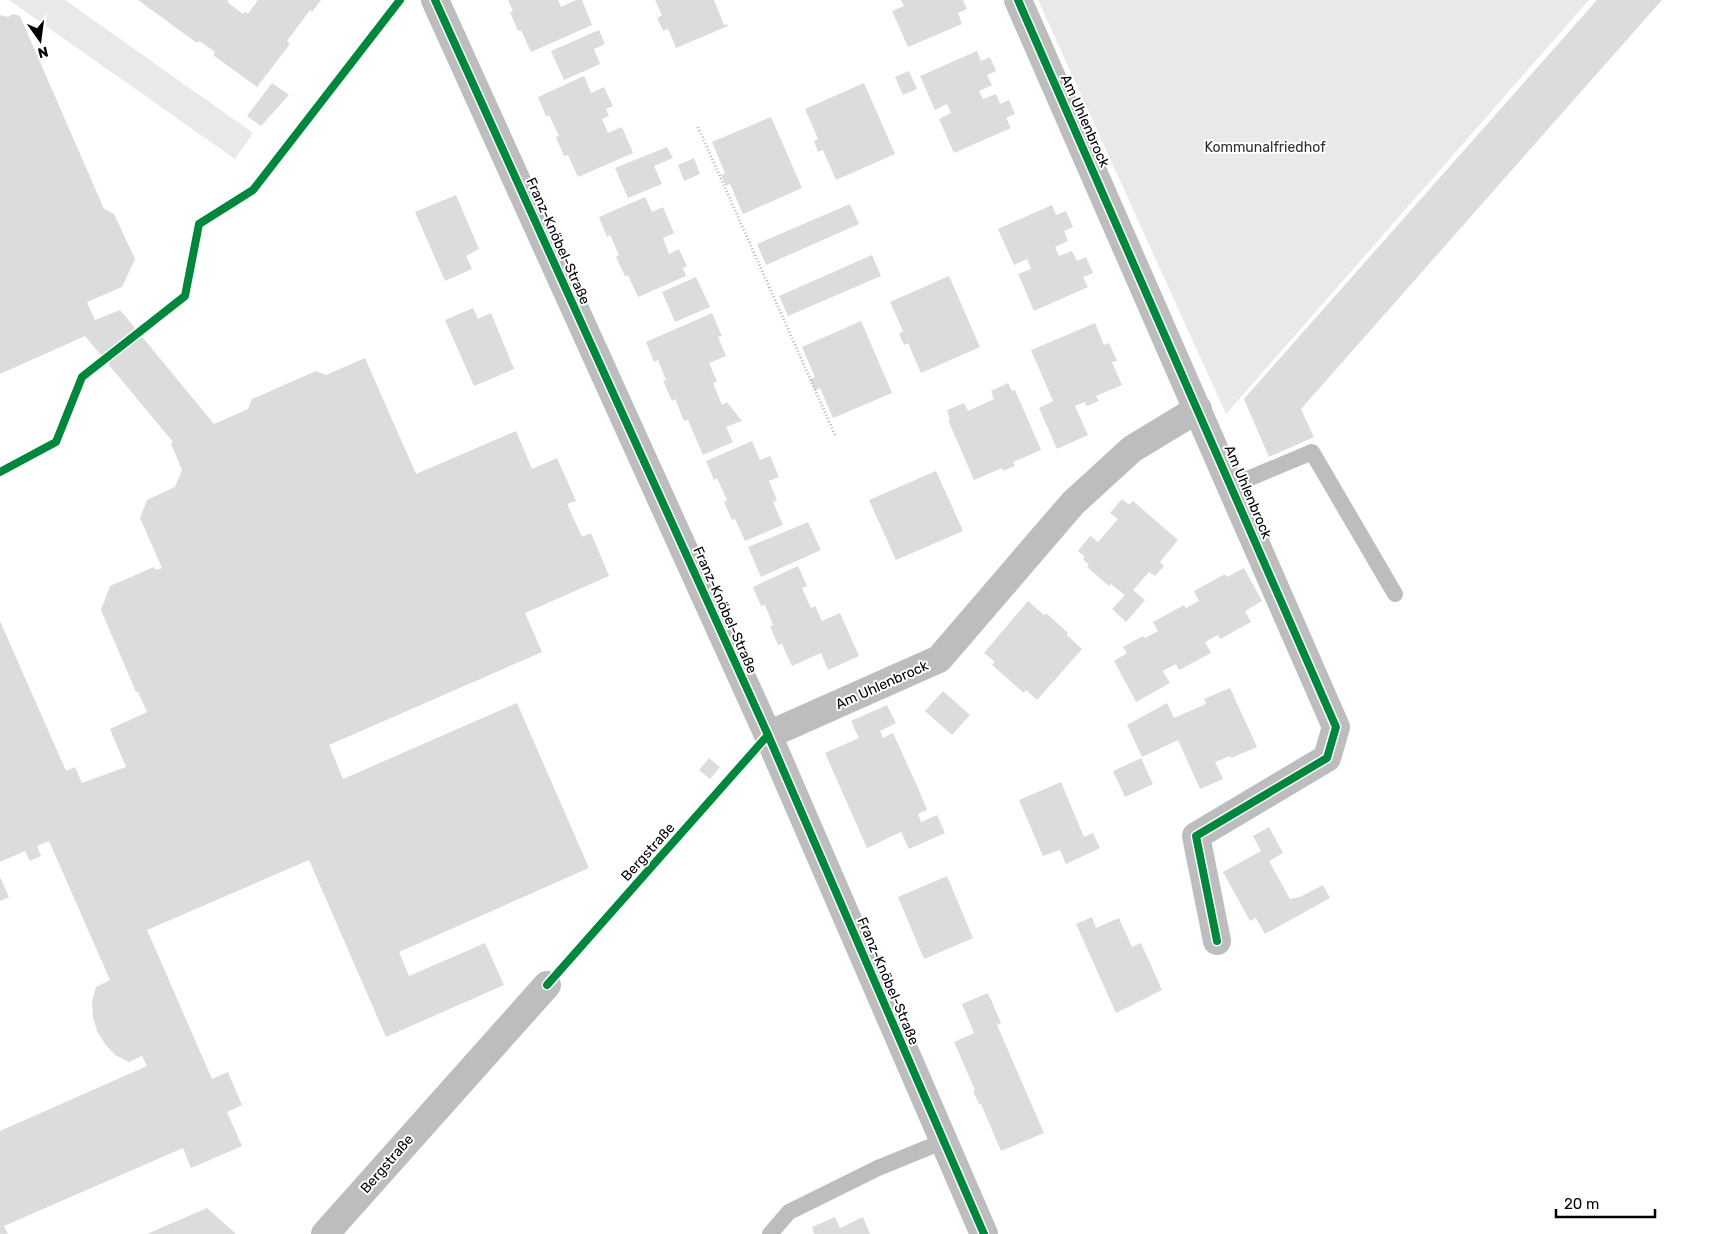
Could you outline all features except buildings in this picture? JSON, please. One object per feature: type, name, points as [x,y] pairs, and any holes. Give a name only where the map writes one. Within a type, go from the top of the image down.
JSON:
[{"type":"street","name":"Franz-Knöbel-Straße","points":[[435,0],[768,735],[984,1234]]},
{"type":"street","name":"Am Uhlenbrock","points":[[1018,0],[1336,727],[1327,758],[1196,836],[1216,941]]},
{"type":"street","name":"Am Uhlenbrock","points":[[768,735],[939,659],[1073,503],[1132,449],[1198,410]]},
{"type":"street","name":"Bergstraße","points":[[325,1234],[547,985]]},
{"type":"lane","points":[[1231,486],[1312,452],[1395,594]]},
{"type":"lane","points":[[770,1234],[788,1212],[878,1168],[944,1141]]},
{"type":"path","points":[[698,127],[836,437]]},
{"type":"green space","points":[[9,0],[65,0],[253,133],[235,159]]},
{"type":"green space","name":"Kommunalfriedhof","points":[[1038,0],[1589,0],[1226,414]]},
{"type":"cycle path","points":[[0,472],[56,442],[82,377],[185,296],[199,224],[253,190],[400,0]]},
{"type":"cycle path","points":[[435,0],[768,735],[984,1234]]},
{"type":"cycle path","points":[[1018,0],[1336,727],[1327,758],[1196,836],[1217,941]]},
{"type":"cycle path","points":[[547,985],[768,735]]}]
